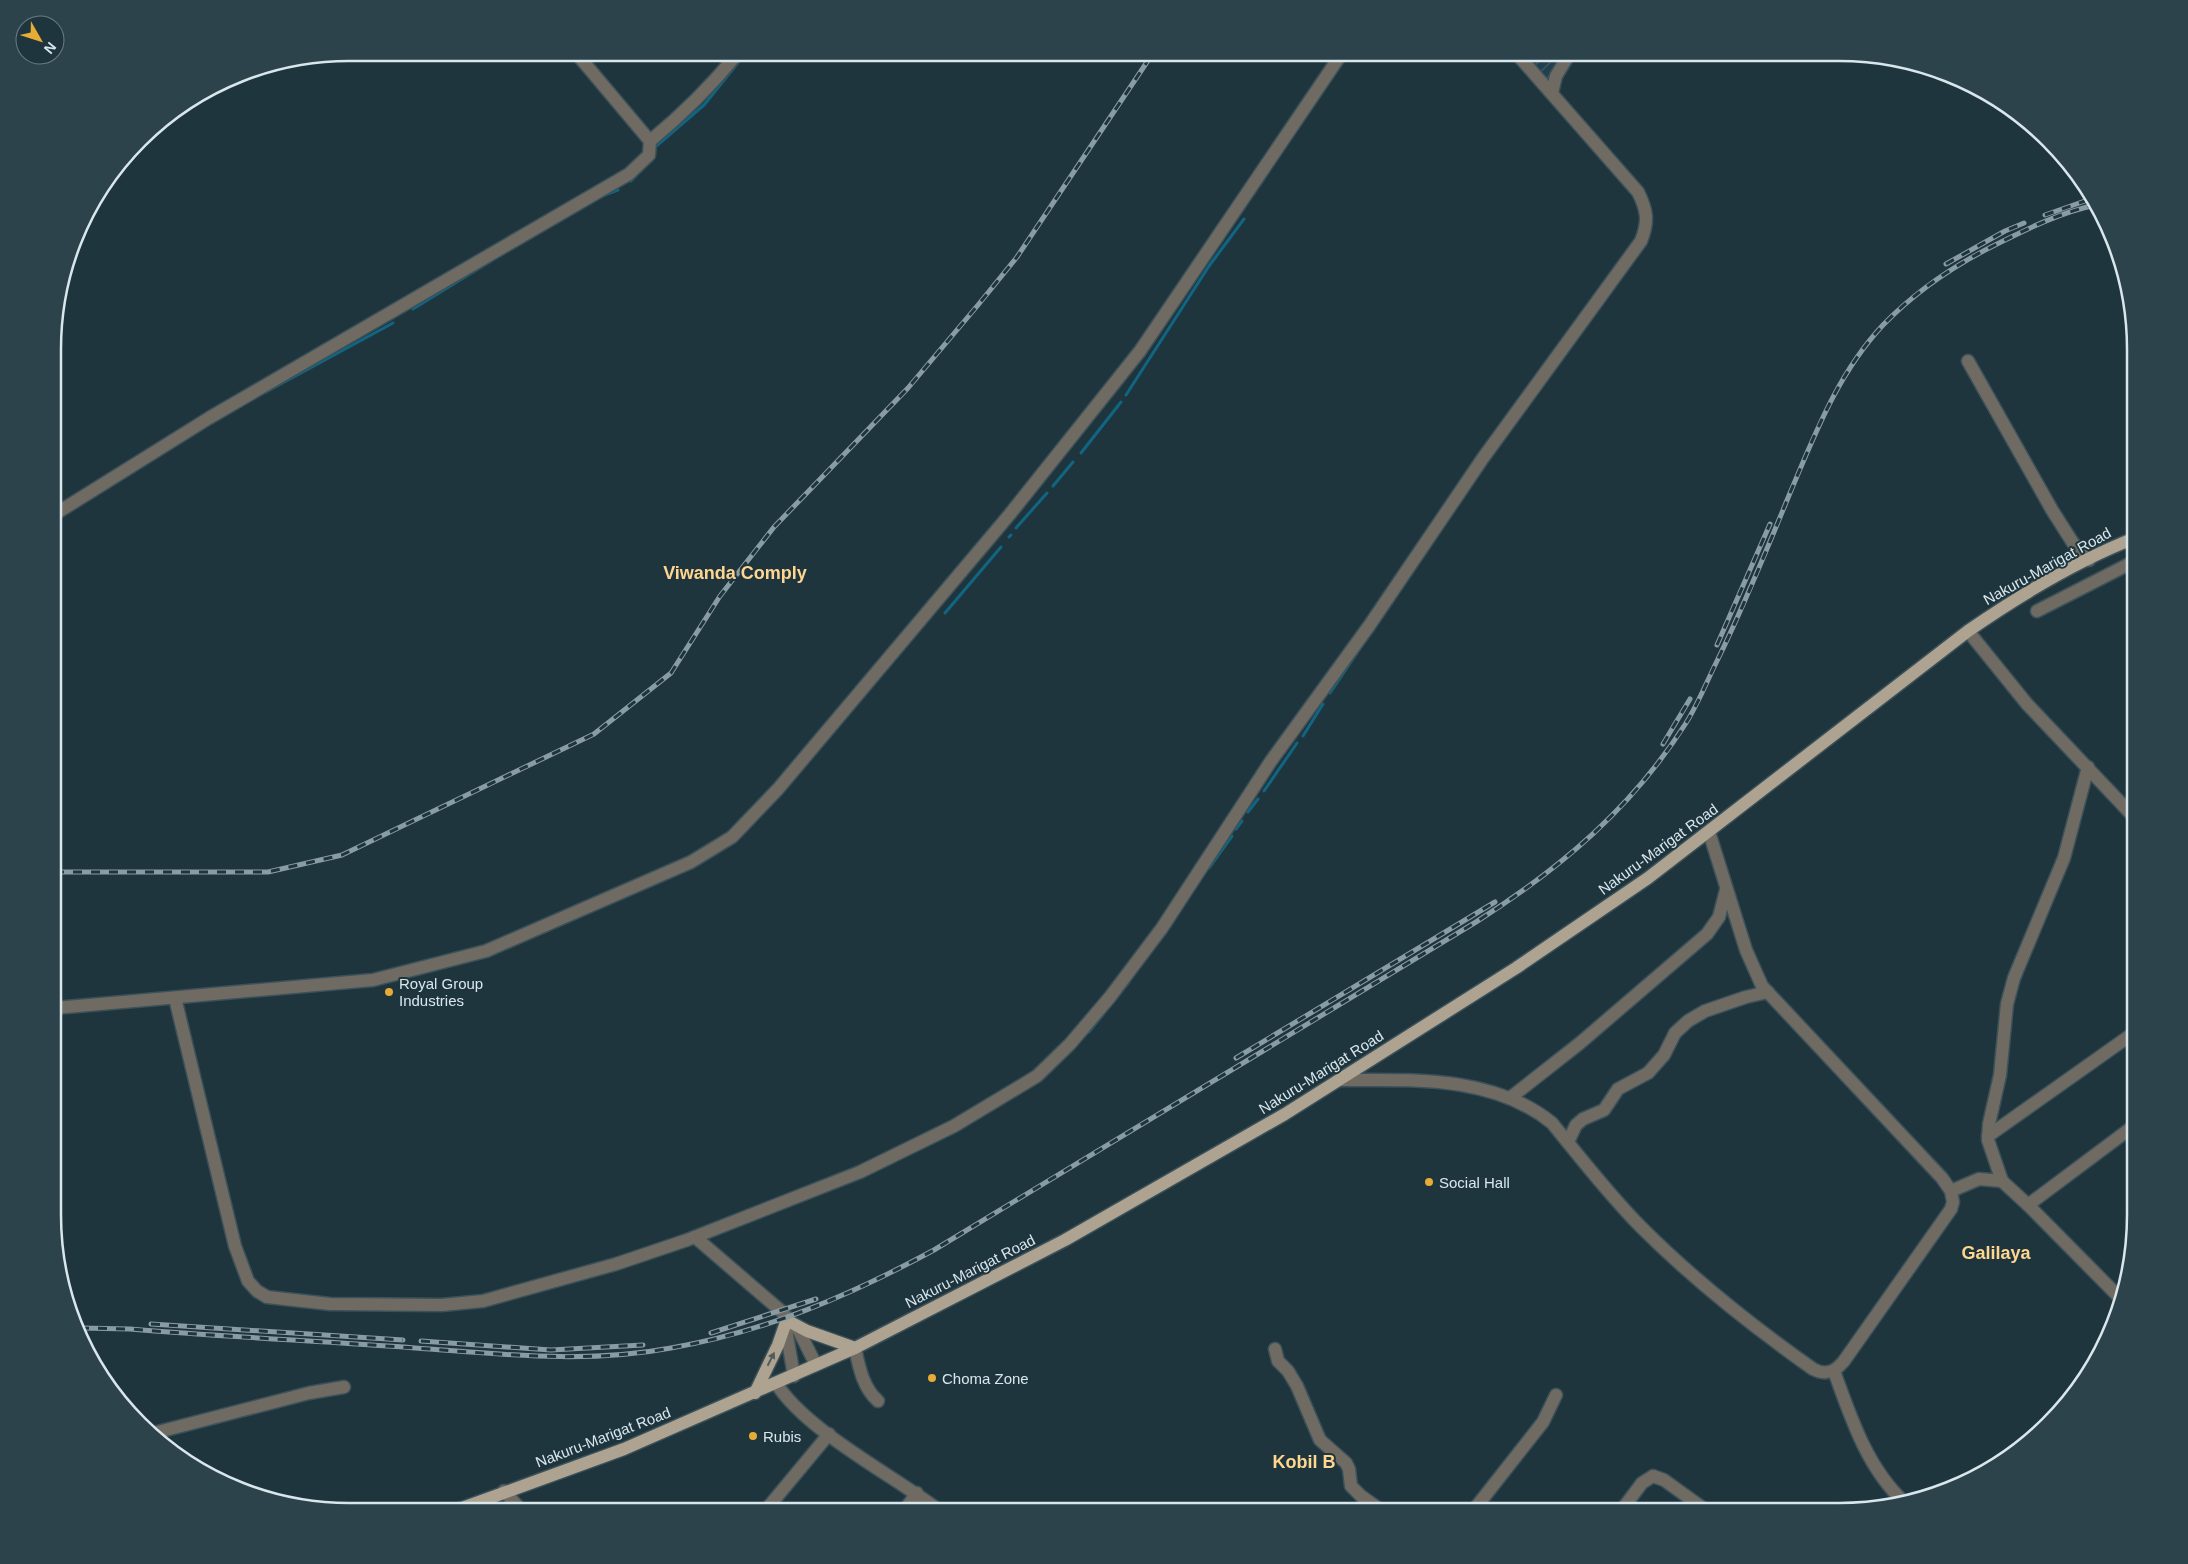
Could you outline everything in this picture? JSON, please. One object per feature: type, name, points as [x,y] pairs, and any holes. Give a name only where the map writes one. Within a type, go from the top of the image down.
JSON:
[{"type":"main road","name":"Nakuru-Marigat Road","points":[[474,1503],[624,1449],[855,1348],[1065,1240],[1269,1123],[1524,963],[1640,883],[1709,832],[1968,631],[2007,604],[2127,542]]},
{"type":"main road","points":[[755,1393],[778,1345],[787,1321],[807,1331],[855,1348]]},
{"type":"street","points":[[583,61],[650,141]]},
{"type":"street","points":[[61,510],[209,418],[629,174],[648,155],[650,141],[678,118],[731,61]]},
{"type":"street","points":[[61,1008],[373,980],[486,951],[691,862],[732,837],[778,789],[1010,514],[1140,351],[1337,61]]},
{"type":"street","points":[[175,998],[239,1260],[248,1281],[263,1295],[330,1304],[442,1305],[483,1301],[616,1264],[695,1236],[867,1169],[954,1126],[1037,1076],[1070,1044],[1110,997],[1150,944],[1271,761],[1369,626],[1483,458],[1641,241],[1647,226],[1646,209],[1638,192],[1523,61]]},
{"type":"street","points":[[1552,93],[1556,76],[1565,61]]},
{"type":"street","points":[[1968,361],[2052,510],[2073,543],[2089,560]]},
{"type":"street","points":[[2037,611],[2127,565]]},
{"type":"street","points":[[1968,631],[2027,704],[2127,809]]},
{"type":"street","points":[[2088,767],[2064,858],[2014,978],[2008,1004],[2000,1075],[1988,1124],[1988,1136],[1993,1160],[2002,1181],[2116,1293]]},
{"type":"street","points":[[1340,1080],[1448,1083],[1510,1098],[1540,1113],[1552,1123],[1640,1226],[1703,1283],[1759,1331],[1813,1369],[1820,1373],[1834,1371],[1844,1362],[1947,1216],[1953,1202],[1951,1191],[1942,1178],[1762,986],[1746,950],[1709,832]]},
{"type":"street","points":[[1510,1098],[1580,1043],[1707,934],[1719,917],[1726,887]]},
{"type":"street","points":[[1568,1142],[1576,1126],[1583,1118],[1604,1110],[1618,1089],[1648,1074],[1664,1055],[1675,1033],[1688,1021],[1705,1011],[1746,996],[1768,992]]},
{"type":"street","points":[[1988,1136],[2127,1038]]},
{"type":"street","points":[[2028,1205],[2127,1131]]},
{"type":"street","points":[[1951,1191],[1979,1179],[2002,1181]]},
{"type":"street","points":[[695,1236],[787,1321],[805,1341],[816,1365]]},
{"type":"street","points":[[787,1321],[794,1376]]},
{"type":"street","points":[[855,1348],[863,1378],[870,1394],[878,1401]]},
{"type":"street","points":[[1275,1349],[1278,1360],[1288,1371],[1297,1386],[1320,1440],[1346,1463],[1350,1469],[1351,1486],[1371,1503]]},
{"type":"street","points":[[1834,1371],[1852,1420],[1876,1468],[1899,1496]]},
{"type":"street","points":[[776,1383],[784,1396],[828,1434],[929,1503]]},
{"type":"street","points":[[160,1432],[309,1393],[344,1387]]},
{"type":"street","points":[[1479,1503],[1543,1422],[1556,1396]]},
{"type":"street","points":[[772,1503],[828,1434]]},
{"type":"street","points":[[1627,1503],[1642,1483],[1653,1476],[1664,1480],[1695,1503]]},
{"type":"street","points":[[504,1491],[515,1503]]},
{"type":"street","points":[[910,1503],[917,1494]]},
{"type":"shaded area","points":[[1531,61],[1558,61],[1548,79]]},
{"type":"waterway","points":[[654,148],[704,105],[739,61]]},
{"type":"waterway","points":[[631,181],[648,163]]},
{"type":"waterway","points":[[602,196],[618,190]]},
{"type":"waterway","points":[[1126,395],[1209,266],[1244,219]]},
{"type":"waterway","points":[[413,309],[491,261]]},
{"type":"waterway","points":[[266,392],[393,323]]},
{"type":"waterway","points":[[1081,453],[1121,402]]},
{"type":"waterway","points":[[1053,486],[1073,462]]},
{"type":"waterway","points":[[1016,528],[1047,493]]},
{"type":"waterway","points":[[945,613],[1001,547]]},
{"type":"waterway","points":[[1330,693],[1359,650]]},
{"type":"waterway","points":[[1303,736],[1323,704]]},
{"type":"waterway","points":[[1264,791],[1297,743]]},
{"type":"waterway","points":[[1248,812],[1258,799]]},
{"type":"waterway","points":[[1236,829],[1242,821]]},
{"type":"waterway","points":[[1209,868],[1232,836]]},
{"type":"waterway","points":[[1089,1032],[1129,982]]},
{"type":"railway","points":[[61,872],[268,872],[342,855],[594,734],[671,673],[720,596],[774,527],[908,388],[978,305],[1017,257],[1148,61]]},
{"type":"railway","points":[[2045,215],[2085,201]]},
{"type":"railway","points":[[84,1328],[130,1329],[511,1355],[607,1356],[639,1353],[706,1341],[774,1322],[839,1297],[934,1250],[1476,922],[1537,880],[1593,834],[1642,782],[1665,754],[1690,716],[1746,598],[1829,405],[1853,363],[1867,344],[1883,325],[1922,290],[1964,262],[2019,233],[2070,212],[2089,207]]},
{"type":"railway","points":[[1946,264],[2005,231],[2024,223]]},
{"type":"railway","points":[[1717,645],[1770,524]]},
{"type":"railway","points":[[1663,744],[1690,699]]},
{"type":"railway","points":[[1236,1058],[1495,902]]},
{"type":"railway","points":[[711,1333],[816,1299]]},
{"type":"railway","points":[[151,1324],[403,1340]]},
{"type":"railway","points":[[421,1341],[551,1350],[643,1345]]},
{"type":"place","name":"Royal Group Industries","points":[[389,992]]},
{"type":"place","name":"Social Hall","points":[[1429,1182]]},
{"type":"place","name":"Choma Zone","points":[[932,1378]]},
{"type":"place","name":"Rubis","points":[[753,1436]]},
{"type":"district","name":"Viwanda Comply","points":[[735,573]]},
{"type":"district","name":"Galilaya","points":[[1996,1253]]},
{"type":"district","name":"Kobil B","points":[[1304,1462]]}]
